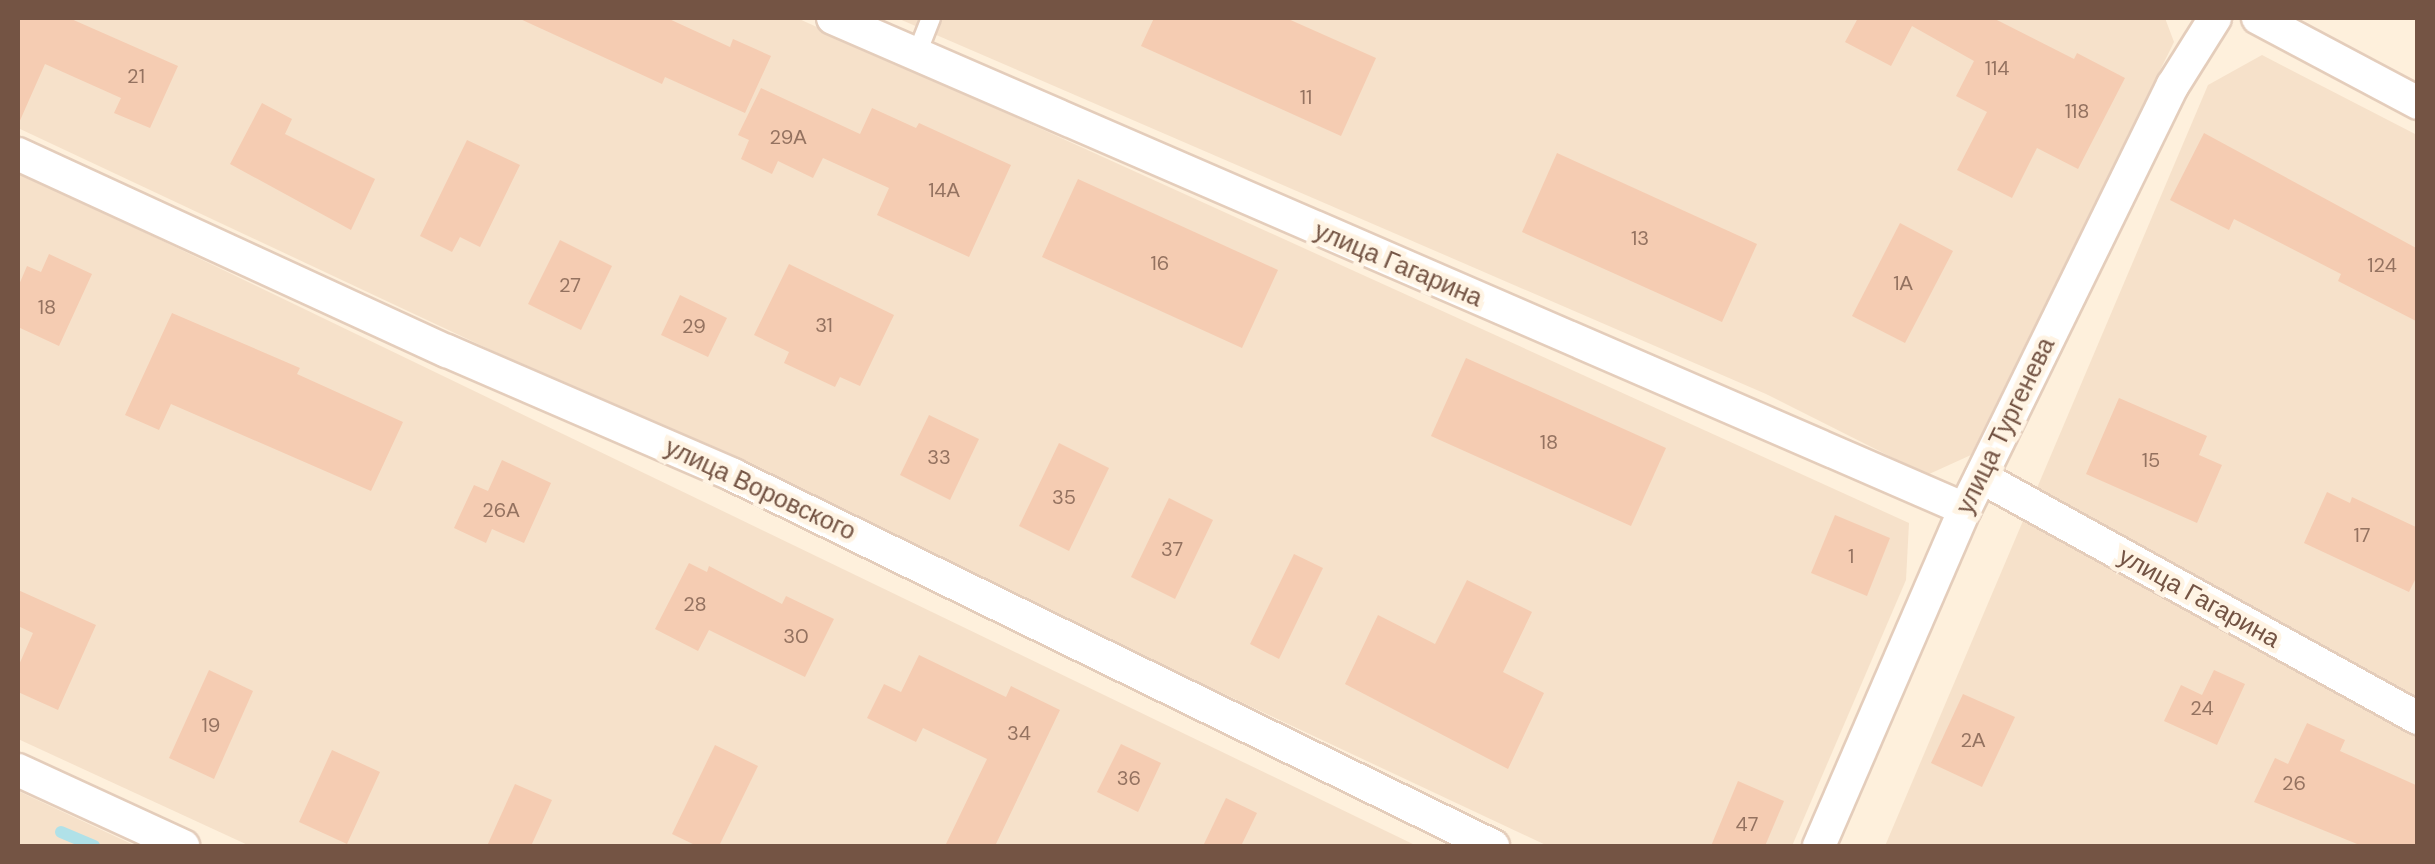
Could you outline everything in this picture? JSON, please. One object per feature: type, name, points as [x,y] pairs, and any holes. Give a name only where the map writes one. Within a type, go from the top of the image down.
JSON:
[{"type":"street","name":"улица Гагарина","points":[[833,18],[1965,509]]},
{"type":"street","name":"улица Тургенева","points":[[1819,846],[1965,509],[2173,85],[2215,18]]},
{"type":"street","points":[[2258,18],[2418,103]]},
{"type":"street","name":"улица Воровского","points":[[18,154],[447,352],[733,475],[1493,846]]},
{"type":"street","name":"улица Гагарина","points":[[1981,477],[2418,718]]},
{"type":"street","points":[[18,770],[183,846]]},
{"type":"lane","points":[[916,56],[931,18]]},
{"type":"shaded area","points":[[18,18],[797,18],[1909,523],[1906,580],[1792,846],[1548,846],[18,128]]},
{"type":"shaded area","points":[[897,18],[2165,18],[2174,42],[1971,455],[1927,475],[1766,394]]},
{"type":"shaded area","points":[[2262,55],[2417,135],[2417,846],[1885,846],[2208,85]]},
{"type":"shaded area","points":[[18,172],[1417,846],[250,846],[18,739]]},
{"type":"shaded area","points":[[18,791],[136,846],[18,846]]},
{"type":"building","points":[[18,18],[69,18],[178,66],[150,128],[114,113],[121,98],[45,64],[18,125]]},
{"type":"building","points":[[518,18],[667,18],[730,47],[733,39],[771,56],[745,113],[665,77],[662,84]]},
{"type":"building","points":[[1154,18],[1286,18],[1376,58],[1341,136],[1141,46]]},
{"type":"building","points":[[1858,18],[1993,18],[2074,59],[2077,53],[2125,78],[2078,169],[2037,148],[2012,198],[1957,170],[1987,112],[1956,96],[1974,61],[1912,26],[1891,66],[1845,42]]},
{"type":"building","points":[[761,88],[860,134],[872,108],[916,128],[919,123],[1011,165],[969,257],[877,215],[889,188],[823,158],[813,178],[778,161],[772,174],[741,159],[749,140],[738,135]]},
{"type":"building","points":[[262,103],[292,119],[285,134],[375,179],[351,230],[230,164]]},
{"type":"building","points":[[2204,133],[2418,249],[2418,322],[2338,281],[2341,274],[2234,219],[2229,230],[2170,200]]},
{"type":"building","points":[[467,140],[520,165],[480,247],[460,237],[452,252],[420,236]]},
{"type":"building","points":[[1557,153],[1757,244],[1722,322],[1522,232]]},
{"type":"building","points":[[1078,179],[1278,270],[1242,348],[1042,257]]},
{"type":"building","points":[[1900,223],[1953,251],[1905,343],[1852,316]]},
{"type":"building","points":[[560,240],[612,266],[581,330],[528,304]]},
{"type":"building","points":[[49,254],[92,274],[59,346],[18,327],[18,287],[27,266],[41,272]]},
{"type":"building","points":[[789,264],[894,315],[860,386],[840,377],[835,387],[784,363],[789,352],[754,335]]},
{"type":"building","points":[[680,295],[727,318],[708,357],[661,335]]},
{"type":"building","points":[[172,313],[300,368],[297,374],[403,422],[371,491],[171,404],[159,430],[125,415]]},
{"type":"building","points":[[1466,358],[1666,448],[1631,526],[1431,436]]},
{"type":"building","points":[[2119,398],[2207,436],[2199,455],[2222,465],[2197,523],[2086,474]]},
{"type":"building","points":[[929,415],[979,439],[950,500],[900,475]]},
{"type":"building","points":[[1059,443],[1109,468],[1069,551],[1019,526]]},
{"type":"building","points":[[502,460],[551,483],[524,543],[492,529],[486,543],[454,528],[474,485],[488,491]]},
{"type":"building","points":[[2327,492],[2350,503],[2352,497],[2418,528],[2418,574],[2409,592],[2304,543]]},
{"type":"building","points":[[1169,498],[1213,520],[1175,599],[1131,577]]},
{"type":"building","points":[[1835,515],[1890,538],[1867,596],[1811,573]]},
{"type":"building","points":[[1294,554],[1323,568],[1279,659],[1250,644]]},
{"type":"building","points":[[689,563],[707,572],[709,566],[782,604],[786,596],[834,619],[805,677],[709,630],[698,651],[655,629]]},
{"type":"building","points":[[1467,580],[1532,612],[1503,672],[1544,693],[1508,769],[1345,684],[1378,615],[1435,644]]},
{"type":"building","points":[[18,590],[96,625],[58,710],[18,692],[18,667],[33,633],[18,626]]},
{"type":"building","points":[[919,655],[1006,697],[1011,686],[1060,710],[995,846],[945,846],[987,759],[923,728],[916,742],[867,718],[884,684],[901,692]]},
{"type":"building","points":[[209,670],[253,691],[214,779],[169,758]]},
{"type":"building","points":[[2214,670],[2245,684],[2217,745],[2164,721],[2181,685],[2202,695]]},
{"type":"building","points":[[1963,694],[2015,717],[1982,787],[1931,763]]},
{"type":"building","points":[[2307,723],[2345,740],[2340,751],[2418,786],[2418,846],[2362,846],[2254,802],[2275,758],[2288,764]]},
{"type":"building","points":[[1121,744],[1161,763],[1138,812],[1097,792]]},
{"type":"building","points":[[715,745],[758,766],[719,846],[697,846],[672,834]]},
{"type":"building","points":[[332,750],[380,772],[347,844],[299,822]]},
{"type":"building","points":[[1738,781],[1784,801],[1765,846],[1711,846]]},
{"type":"building","points":[[515,784],[552,800],[531,846],[487,846]]},
{"type":"building","points":[[1226,798],[1257,813],[1241,846],[1203,846]]},
{"type":"waterway","points":[[61,832],[94,846]]}]
